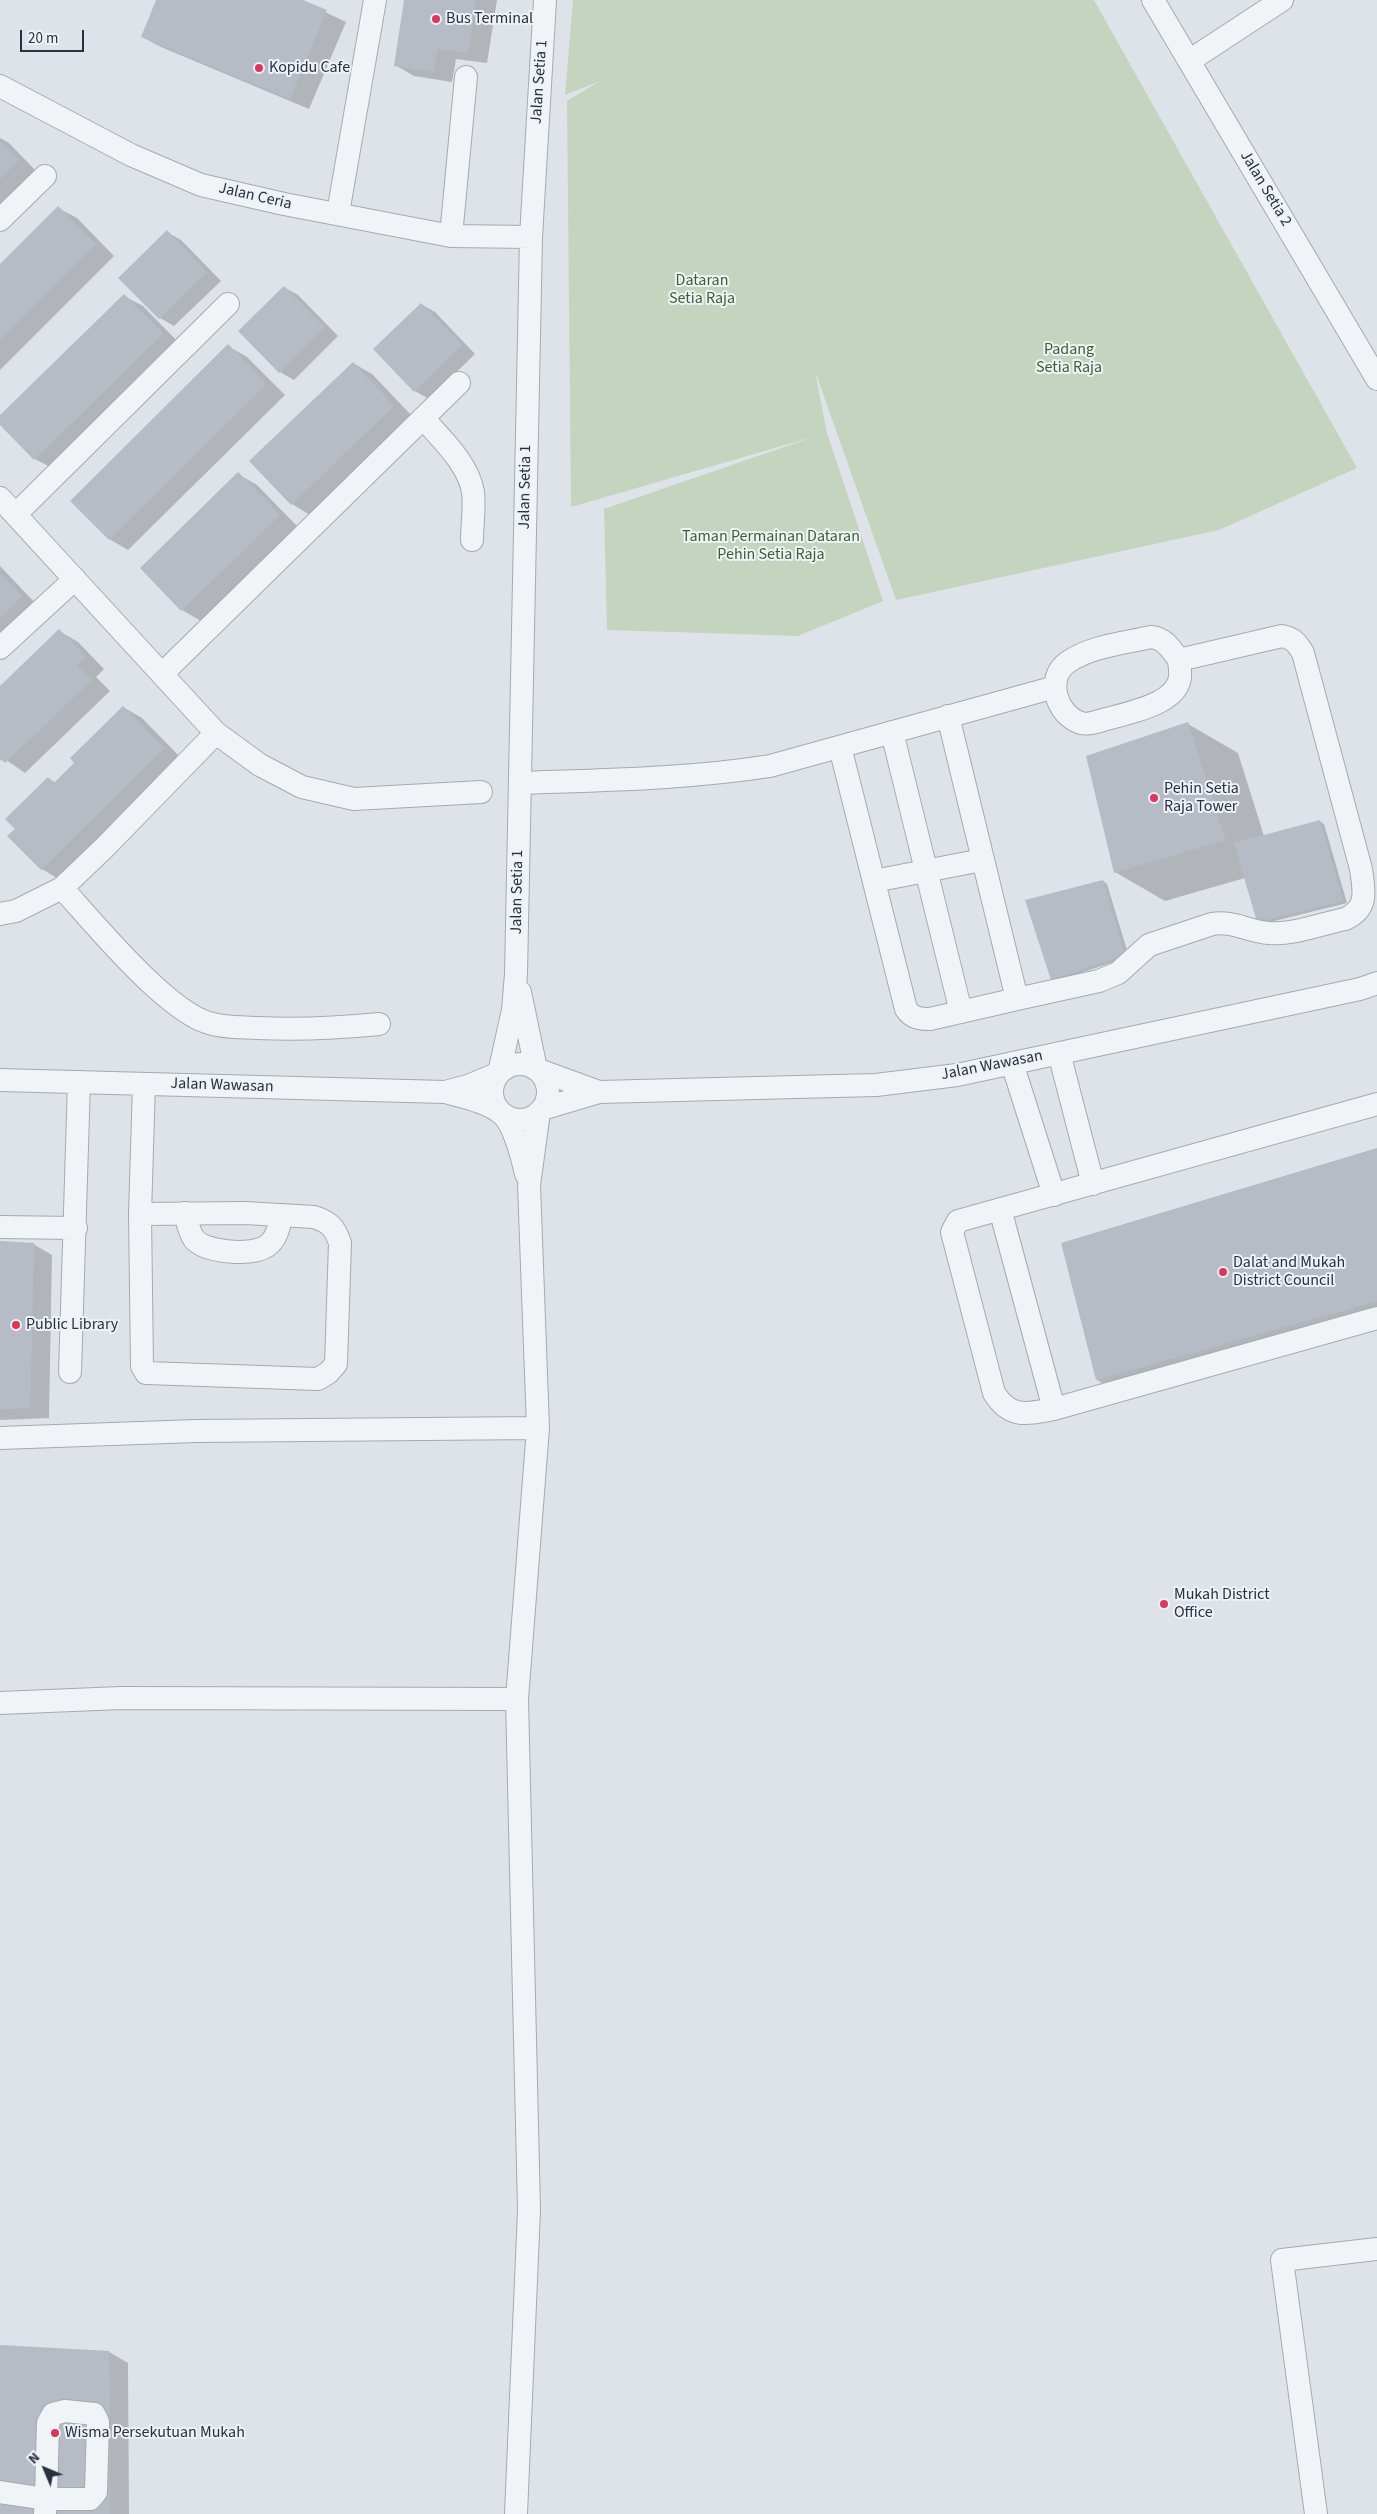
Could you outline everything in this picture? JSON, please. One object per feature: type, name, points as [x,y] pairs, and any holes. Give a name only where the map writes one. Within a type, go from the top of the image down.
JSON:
[{"type":"street","points":[[338,213],[375,0]]},
{"type":"street","name":"Jalan Setia 1","points":[[498,1073],[511,1020],[516,974],[530,238],[545,0]]},
{"type":"street","name":"Jalan Setia 2","points":[[1153,0],[1377,379]]},
{"type":"street","points":[[1189,62],[1282,0]]},
{"type":"street","points":[[451,236],[466,77]]},
{"type":"street","name":"Jalan Ceria","points":[[0,86],[132,155],[201,185],[284,204],[451,236],[530,238]]},
{"type":"street","points":[[0,220],[45,176]]},
{"type":"street","points":[[16,514],[228,304]]},
{"type":"street","points":[[163,673],[459,383]]},
{"type":"street","points":[[423,418],[458,458],[468,475],[473,493],[472,540]]},
{"type":"street","points":[[0,498],[163,673],[216,733],[244,755],[302,787],[333,796],[354,799],[481,792]]},
{"type":"street","points":[[0,648],[75,579]]},
{"type":"street","points":[[840,748],[906,1009],[910,1014],[919,1019],[930,1019],[1099,981],[1118,973],[1149,945],[1212,924],[1222,922],[1255,931],[1278,933],[1345,919],[1355,915],[1362,906],[1364,890],[1360,869],[1303,653],[1297,643],[1291,638],[1282,636],[1179,660]]},
{"type":"street","points":[[1159,638],[1179,660],[1181,679],[1179,686],[1172,693],[1150,706],[1095,723],[1082,723],[1076,720],[1060,705],[1055,687],[1058,674],[1068,662],[1082,655],[1144,639],[1159,638]]},
{"type":"street","points":[[520,783],[664,778],[734,772],[770,766],[1055,687]]},
{"type":"street","points":[[948,716],[1017,999]]},
{"type":"street","points":[[892,732],[961,1012]]},
{"type":"street","points":[[0,914],[23,908],[62,888],[84,868],[216,733]]},
{"type":"street","points":[[874,881],[982,860]]},
{"type":"street","points":[[62,888],[163,994],[191,1016],[208,1023],[227,1027],[309,1030],[379,1024]]},
{"type":"street","name":"Jalan Setia 1","points":[[516,974],[536,1069]]},
{"type":"street","name":"Jalan Wawasan","points":[[540,1110],[599,1092],[876,1085],[958,1075],[1377,983]]},
{"type":"street","points":[[1059,1053],[1093,1184]]},
{"type":"street","points":[[1012,1063],[1054,1195]]},
{"type":"street","points":[[516,2514],[529,2210],[518,1699],[538,1428],[529,1185],[540,1110],[548,1092],[547,1084],[536,1069],[524,1064],[517,1064],[504,1068],[498,1073],[494,1081],[492,1100],[504,1116],[522,1159],[529,1185]]},
{"type":"street","name":"Jalan Wawasan","points":[[536,1069],[599,1092]]},
{"type":"street","name":"Jalan Wawasan","points":[[0,1080],[445,1092],[468,1086],[498,1073]]},
{"type":"street","points":[[70,1372],[76,1228],[79,1082]]},
{"type":"street","points":[[140,1214],[282,1215],[314,1217],[325,1220],[336,1229],[340,1243],[336,1364],[328,1373],[318,1378],[146,1373],[142,1366],[140,1214],[144,1084]]},
{"type":"street","name":"Jalan Wawasan","points":[[445,1092],[488,1106],[504,1116]]},
{"type":"street","points":[[1377,1104],[958,1221],[952,1232],[994,1393],[1000,1403],[1013,1412],[1029,1413],[1054,1409],[1377,1318]]},
{"type":"street","points":[[504,1116],[518,1120],[526,1119],[540,1110]]},
{"type":"street","points":[[1000,1209],[1054,1409]]},
{"type":"street","points":[[185,1213],[193,1238],[199,1244],[211,1250],[244,1252],[259,1250],[268,1246],[278,1232],[282,1215]]},
{"type":"street","points":[[0,1227],[76,1228]]},
{"type":"street","points":[[0,1438],[196,1431],[538,1428]]},
{"type":"street","points":[[0,1703],[120,1698],[518,1699]]},
{"type":"street","points":[[1316,2514],[1282,2260],[1377,2249]]},
{"type":"street","points":[[0,2492],[46,2506]]},
{"type":"green space","name":"Padang Setia Raja","points":[[573,0],[1094,0],[1357,468],[1219,530],[896,600],[815,371],[827,433],[883,601],[798,636],[607,630],[604,509],[813,437],[571,507],[567,101],[600,81],[565,95]]},
{"type":"building","name":"Kopidu Cafe","points":[[156,0],[303,0],[327,10],[290,99],[141,37]]},
{"type":"building","points":[[404,0],[476,0],[468,53],[437,49],[434,72],[394,66]]},
{"type":"building","points":[[0,141],[19,160],[0,179]]},
{"type":"building","points":[[58,206],[96,244],[0,340],[0,264]]},
{"type":"building","points":[[167,230],[207,272],[159,319],[118,278]]},
{"type":"building","points":[[284,286],[325,327],[279,373],[238,331]]},
{"type":"building","points":[[124,294],[163,334],[34,460],[0,425],[0,415]]},
{"type":"building","points":[[421,303],[462,345],[414,392],[373,349]]},
{"type":"building","points":[[228,344],[266,384],[109,540],[70,501]]},
{"type":"building","points":[[353,362],[394,406],[291,505],[249,461]]},
{"type":"building","points":[[238,472],[280,515],[181,611],[140,568]]},
{"type":"building","points":[[0,573],[22,596],[0,618]]},
{"type":"building","points":[[59,629],[86,657],[77,665],[92,680],[5,763],[0,758],[0,686]]},
{"type":"building","points":[[123,706],[165,748],[41,870],[7,836],[15,829],[5,819],[48,777],[54,783],[74,763],[70,758]]},
{"type":"building","name":"Pehin Setia Raja Tower","points":[[1188,722],[1225,840],[1114,873],[1086,756]]},
{"type":"building","points":[[1320,820],[1343,901],[1257,922],[1234,843]]},
{"type":"building","points":[[1103,880],[1125,955],[1051,980],[1025,900]]},
{"type":"building","name":"Dalat and Mukah District Council","points":[[1377,1148],[1377,1301],[1096,1380],[1061,1243]]},
{"type":"building","name":"Public Library","points":[[0,1241],[34,1243],[30,1408],[0,1409]]},
{"type":"building","name":"Wisma Persekutuan Mukah","points":[[0,2345],[109,2351],[110,2514],[0,2514]]},
{"type":"place","name":"Bus Terminal","points":[[436,19]]},
{"type":"place","name":"Kopidu Cafe","points":[[259,68]]},
{"type":"place","name":"Pehin Setia Raja Tower","points":[[1154,798]]},
{"type":"place","name":"Dalat and Mukah District Council","points":[[1223,1272]]},
{"type":"place","name":"Public Library","points":[[16,1325]]},
{"type":"place","name":"Mukah District Office","points":[[1164,1604]]},
{"type":"place","name":"Wisma Persekutuan Mukah","points":[[55,2433]]},
{"type":"park label","name":"Dataran Setia Raja","points":[[702,290]]},
{"type":"park label","name":"Taman Permainan Dataran Pehin Setia Raja","points":[[771,546]]}]
